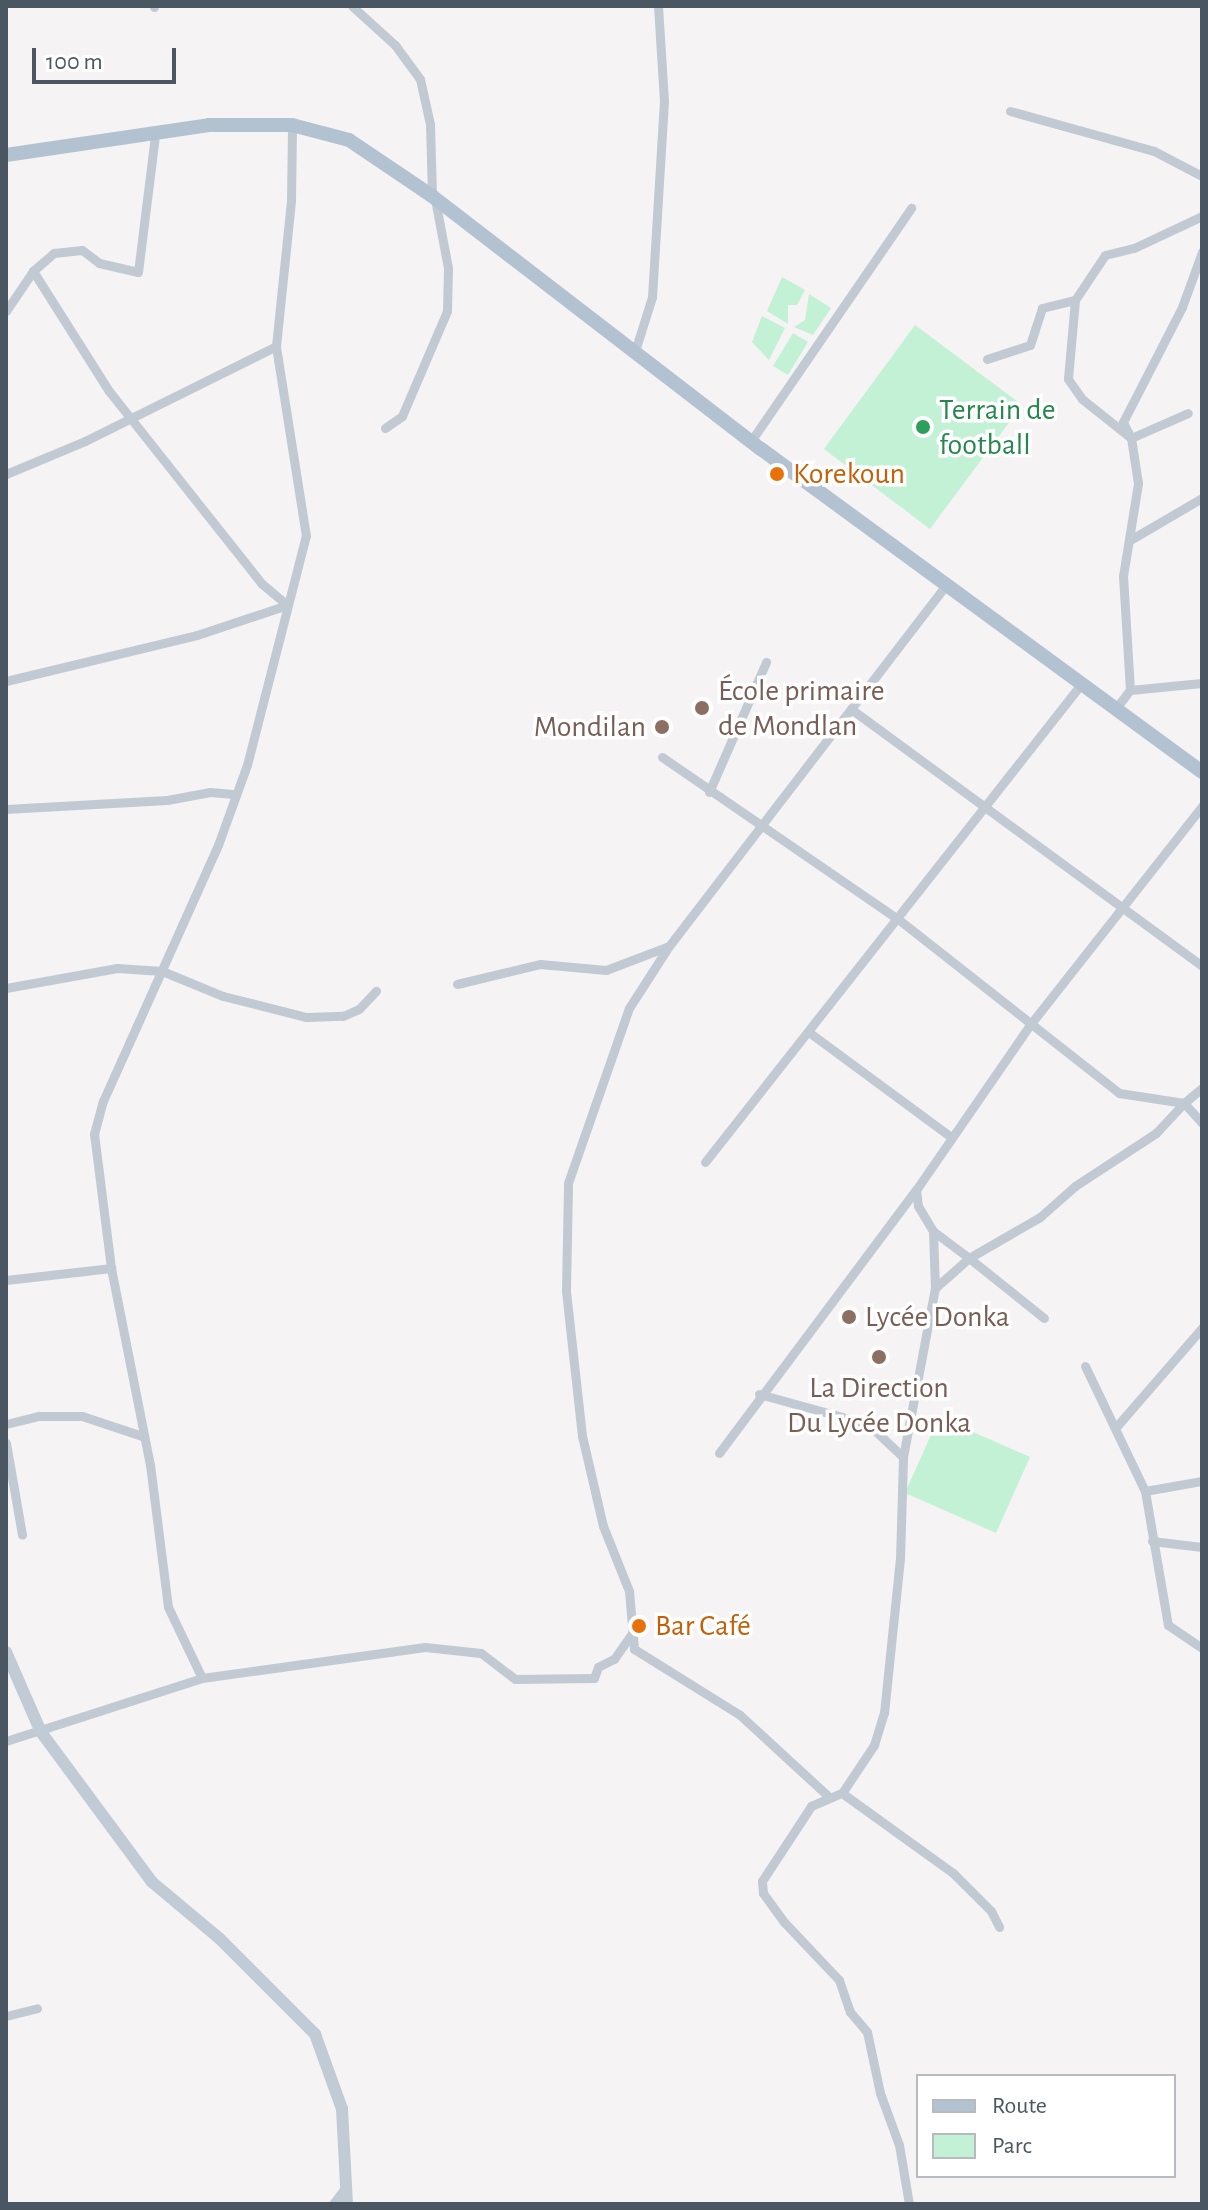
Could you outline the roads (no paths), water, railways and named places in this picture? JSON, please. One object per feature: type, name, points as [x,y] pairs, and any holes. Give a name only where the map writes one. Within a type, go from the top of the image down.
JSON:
[{"type":"main road","points":[[6,155],[155,136],[209,125],[292,125],[349,140],[434,198],[751,441],[1202,772]]},
{"type":"main road","points":[[6,1652],[41,1732],[152,1882],[241,1958],[315,2034],[342,2109],[347,2204]]},
{"type":"street","points":[[352,6],[395,45],[420,79],[430,124],[434,198],[448,268],[447,311],[402,416],[385,428]]},
{"type":"street","points":[[635,351],[652,297],[664,101],[658,6]]},
{"type":"street","points":[[1010,111],[1154,151],[1202,176]]},
{"type":"street","points":[[202,1678],[168,1607],[142,1436],[111,1268],[94,1134],[103,1101],[218,845],[233,794],[247,765],[306,536],[276,346],[291,201],[292,125]]},
{"type":"street","points":[[6,311],[33,271],[54,253],[82,250],[99,263],[138,272],[155,136]]},
{"type":"street","points":[[751,441],[911,208]]},
{"type":"street","points":[[1131,438],[1082,399],[1068,379],[1075,300],[1105,255],[1134,248],[1202,216]]},
{"type":"street","points":[[1117,707],[1130,690],[1123,576],[1138,483],[1131,438],[1123,422],[1182,307],[1202,252]]},
{"type":"street","points":[[33,271],[129,417],[261,583],[287,605]]},
{"type":"street","points":[[987,359],[1030,345],[1042,308],[1075,300]]},
{"type":"street","points":[[6,474],[276,346]]},
{"type":"street","points":[[1131,438],[1188,413]]},
{"type":"street","points":[[1130,540],[1202,498]]},
{"type":"street","points":[[828,1796],[740,1715],[634,1649],[629,1591],[603,1526],[582,1436],[566,1290],[566,1217],[575,1152],[625,1019],[669,946],[946,585]]},
{"type":"street","points":[[6,681],[197,635],[287,605]]},
{"type":"street","points":[[709,792],[766,662]]},
{"type":"street","points":[[705,1162],[987,810],[1082,683]]},
{"type":"street","points":[[1130,690],[1202,683]]},
{"type":"street","points":[[851,709],[987,810],[1126,906],[1202,966]]},
{"type":"street","points":[[662,757],[898,919],[1029,1026],[1119,1093],[1184,1103],[1202,1123]]},
{"type":"street","points":[[6,809],[167,800],[210,792],[233,794]]},
{"type":"street","points":[[719,1453],[759,1394],[916,1190],[1029,1026],[1202,806]]},
{"type":"street","points":[[457,984],[540,964],[606,970],[669,946]]},
{"type":"street","points":[[6,988],[117,968],[162,971],[223,996],[306,1017],[343,1016],[359,1009],[376,991]]},
{"type":"street","points":[[810,1033],[951,1137]]},
{"type":"street","points":[[935,1288],[969,1258],[1040,1217],[1075,1186],[1156,1133],[1202,1088]]},
{"type":"street","points":[[916,1190],[918,1206],[933,1231],[1044,1318]]},
{"type":"street","points":[[909,2204],[899,2145],[880,2093],[867,2032],[850,2012],[839,1980],[763,1893],[763,1875],[811,1806],[828,1796],[842,1793],[874,1745],[884,1713],[900,1559],[903,1457],[935,1288],[933,1231]]},
{"type":"street","points":[[6,1280],[111,1268]]},
{"type":"street","points":[[1117,1426],[1202,1328]]},
{"type":"street","points":[[1085,1366],[1117,1426],[1145,1491],[1168,1625],[1202,1648]]},
{"type":"street","points":[[759,1394],[868,1424],[903,1457]]},
{"type":"street","points":[[6,1424],[39,1416],[82,1416],[142,1436]]},
{"type":"street","points":[[6,1443],[22,1535]]},
{"type":"street","points":[[1145,1491],[1202,1481]]},
{"type":"street","points":[[1152,1541],[1202,1547]]},
{"type":"street","points":[[6,1741],[202,1678],[425,1647],[481,1653],[515,1679],[594,1678],[598,1667],[614,1659],[633,1632]]},
{"type":"street","points":[[842,1793],[953,1873],[991,1911],[999,1927]]},
{"type":"street","points":[[6,2016],[37,2008]]},
{"type":"street","points":[[333,2204],[345,2188]]},
{"type":"place","name":"Terrain de football","points":[[923,427]]},
{"type":"place","name":"Korekoun","points":[[777,474]]},
{"type":"place","name":"École primaire de Mondlan","points":[[702,708]]},
{"type":"place","name":"Mondilan","points":[[662,727]]},
{"type":"place","name":"Lycée Donka","points":[[849,1317]]},
{"type":"place","name":"La Direction Du Lycée Donka","points":[[879,1357]]},
{"type":"place","name":"Bar Café","points":[[639,1626]]}]
